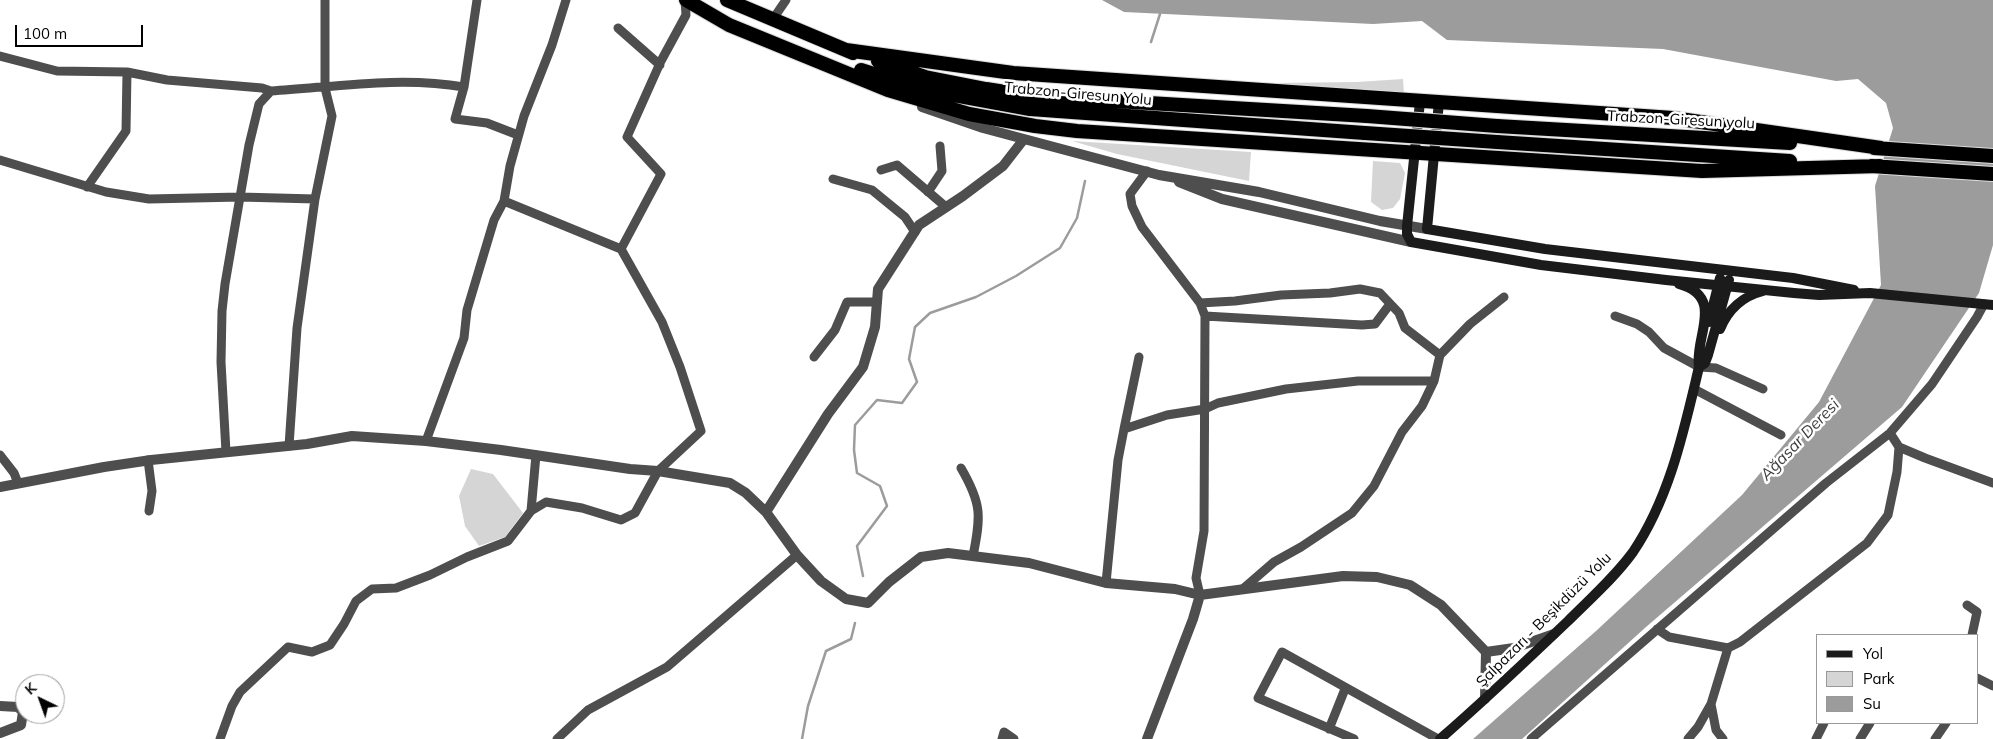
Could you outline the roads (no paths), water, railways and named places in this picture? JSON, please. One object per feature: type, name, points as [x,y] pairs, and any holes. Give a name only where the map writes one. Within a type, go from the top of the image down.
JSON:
[{"type":"highway","points":[[686,0],[729,25],[888,90],[969,114],[1035,126],[1077,131],[1702,171],[1880,166],[1993,174]]},
{"type":"highway","name":"Trabzon-Giresun Yolu","points":[[686,0],[868,72],[921,89],[1030,109],[1497,142],[1880,166]]},
{"type":"highway","name":"Trabzon-Giresun Yolu","points":[[727,0],[846,50],[925,77],[986,89],[1031,96],[1367,116]]},
{"type":"highway","points":[[846,50],[1013,72],[1420,102],[1673,118],[1881,148]]},
{"type":"highway","name":"Trabzon-Giresun yolu","points":[[1367,116],[1497,126],[1993,156]]},
{"type":"main road","points":[[1420,102],[1407,226],[1410,242],[1542,265],[1666,280],[1819,295],[1870,293]]},
{"type":"main road","points":[[1439,102],[1436,154],[1427,229],[1545,249],[1792,278],[1870,293],[1986,304]]},
{"type":"main road","points":[[1702,344],[1723,285],[1730,278],[1728,271]]},
{"type":"main road","points":[[1666,280],[1684,285],[1693,290],[1703,301],[1706,319],[1702,344]]},
{"type":"main road","points":[[1708,355],[1723,285]]},
{"type":"main road","points":[[1699,367],[1705,363],[1728,314],[1746,298],[1769,290]]},
{"type":"main road","name":"Şalpazarı - Beşikdüzü Yolu","points":[[1439,739],[1485,699],[1555,633],[1608,581],[1633,551],[1658,504],[1678,451],[1699,367],[1698,359],[1702,344]]},
{"type":"street","points":[[290,446],[297,328],[315,199],[332,116],[325,88],[325,0]]},
{"type":"street","points":[[477,0],[464,88],[455,119],[487,123],[518,135]]},
{"type":"street","points":[[426,441],[464,338],[466,310],[494,220],[504,201],[518,135],[552,45],[566,0]]},
{"type":"street","points":[[621,249],[661,174],[627,136],[686,14],[686,0]]},
{"type":"street","points":[[773,19],[786,0]]},
{"type":"street","points":[[618,28],[660,65]]},
{"type":"street","points":[[760,38],[776,47],[881,93],[983,128],[1159,174],[1259,192],[1380,221],[1427,229]]},
{"type":"street","points":[[0,56],[57,71],[127,72],[167,80],[262,88],[271,91],[382,82],[439,83],[464,88]]},
{"type":"street","points":[[87,187],[126,131],[127,72]]},
{"type":"street","points":[[226,452],[221,362],[222,311],[229,255],[249,145],[259,104],[271,91]]},
{"type":"street","points":[[766,512],[828,414],[864,367],[875,327],[878,289],[915,232],[920,225],[1003,166],[1024,139]]},
{"type":"street","points":[[928,192],[942,171],[940,146]]},
{"type":"street","points":[[0,160],[106,192],[149,199],[240,197],[315,199]]},
{"type":"street","points":[[881,170],[896,165],[946,207]]},
{"type":"street","points":[[1147,171],[1130,194],[1132,206],[1142,227],[1200,302],[1204,316],[1205,409],[1204,531],[1196,578],[1200,595],[1194,619],[1147,739]]},
{"type":"street","points":[[1159,174],[1222,200],[1410,242]]},
{"type":"street","points":[[833,179],[872,190],[905,217],[915,232]]},
{"type":"street","points":[[220,739],[232,706],[240,692],[288,647],[312,652],[330,645],[356,601],[372,589],[396,588],[508,541],[531,511],[546,502],[582,508],[621,520],[635,513],[658,471],[701,431],[680,367],[662,322],[621,249],[504,201]]},
{"type":"street","points":[[1200,302],[1234,301],[1281,295],[1330,293],[1360,289],[1380,294],[1399,313],[1406,328],[1440,355]]},
{"type":"street","points":[[1244,588],[1274,562],[1301,547],[1352,513],[1374,486],[1402,432],[1422,406],[1434,381],[1440,355],[1470,324],[1504,297]]},
{"type":"street","points":[[814,357],[835,330],[847,302],[877,302]]},
{"type":"street","points":[[1204,316],[1362,325],[1375,324],[1390,304]]},
{"type":"street","points":[[1531,739],[1826,483],[1890,433],[1932,384],[1986,304]]},
{"type":"street","points":[[1615,316],[1637,324],[1649,332],[1664,348],[1699,367],[1716,368],[1762,389]]},
{"type":"street","points":[[1106,583],[1118,460],[1139,357]]},
{"type":"street","points":[[1124,429],[1167,415],[1205,409],[1218,403],[1318,384],[1358,381],[1434,381]]},
{"type":"street","points":[[1694,389],[1781,435]]},
{"type":"street","points":[[1890,433],[1900,446],[1924,458],[1993,483]]},
{"type":"street","points":[[0,487],[148,460],[290,446],[352,436],[426,441],[630,469],[658,471],[730,483],[746,493],[766,512],[797,555],[821,581],[846,599],[868,603],[889,582],[921,557],[948,552],[1029,563],[1106,583],[1175,589],[1200,595],[1343,576],[1377,577],[1410,585],[1441,605],[1486,652],[1485,699]]},
{"type":"street","points":[[1657,629],[1670,638],[1728,648],[1740,642],[1867,543],[1888,515],[1900,446]]},
{"type":"street","points":[[0,455],[14,473],[18,483]]},
{"type":"street","points":[[531,511],[536,455]]},
{"type":"street","points":[[148,460],[152,491],[149,511]]},
{"type":"street","points":[[961,468],[974,491],[979,507],[977,537],[973,556]]},
{"type":"street","points":[[556,739],[588,710],[667,667],[797,555]]},
{"type":"street","points":[[1967,605],[1977,612],[1972,634]]},
{"type":"street","points":[[1486,652],[1514,648],[1555,633]]},
{"type":"street","points":[[1688,739],[1698,727],[1710,704],[1728,648]]},
{"type":"street","points":[[1354,739],[1258,698],[1282,652],[1439,739]]},
{"type":"street","points":[[1978,678],[1993,686]]},
{"type":"street","points":[[1329,729],[1346,689]]},
{"type":"street","points":[[1710,704],[1716,730],[1723,739]]},
{"type":"street","points":[[0,706],[18,707],[23,712],[23,718],[21,725],[0,733]]},
{"type":"street","points":[[1816,739],[1824,724]]},
{"type":"street","points":[[1860,739],[1869,724]]},
{"type":"street","points":[[1935,739],[1945,724]]},
{"type":"street","points":[[1002,739],[1004,732],[1014,739]]},
{"type":"water","name":"Ağasar Deresi","points":[[1102,0],[1993,0],[1993,245],[1979,293],[1902,407],[1646,627],[1522,739],[1473,739],[1596,631],[1742,495],[1819,402],[1881,285],[1875,186],[1893,128],[1886,103],[1858,79],[1836,81],[1663,49],[1447,40],[1422,21],[1373,24],[1124,12]]},
{"type":"waterway","points":[[1151,42],[1160,14]]},
{"type":"waterway","points":[[863,576],[857,546],[887,506],[880,486],[857,473],[854,450],[855,425],[877,400],[902,403],[917,382],[909,359],[915,327],[930,313],[976,297],[1016,276],[1060,248],[1077,218],[1085,181]]},
{"type":"waterway","points":[[802,739],[808,706],[826,651],[851,639],[855,623]]}]
